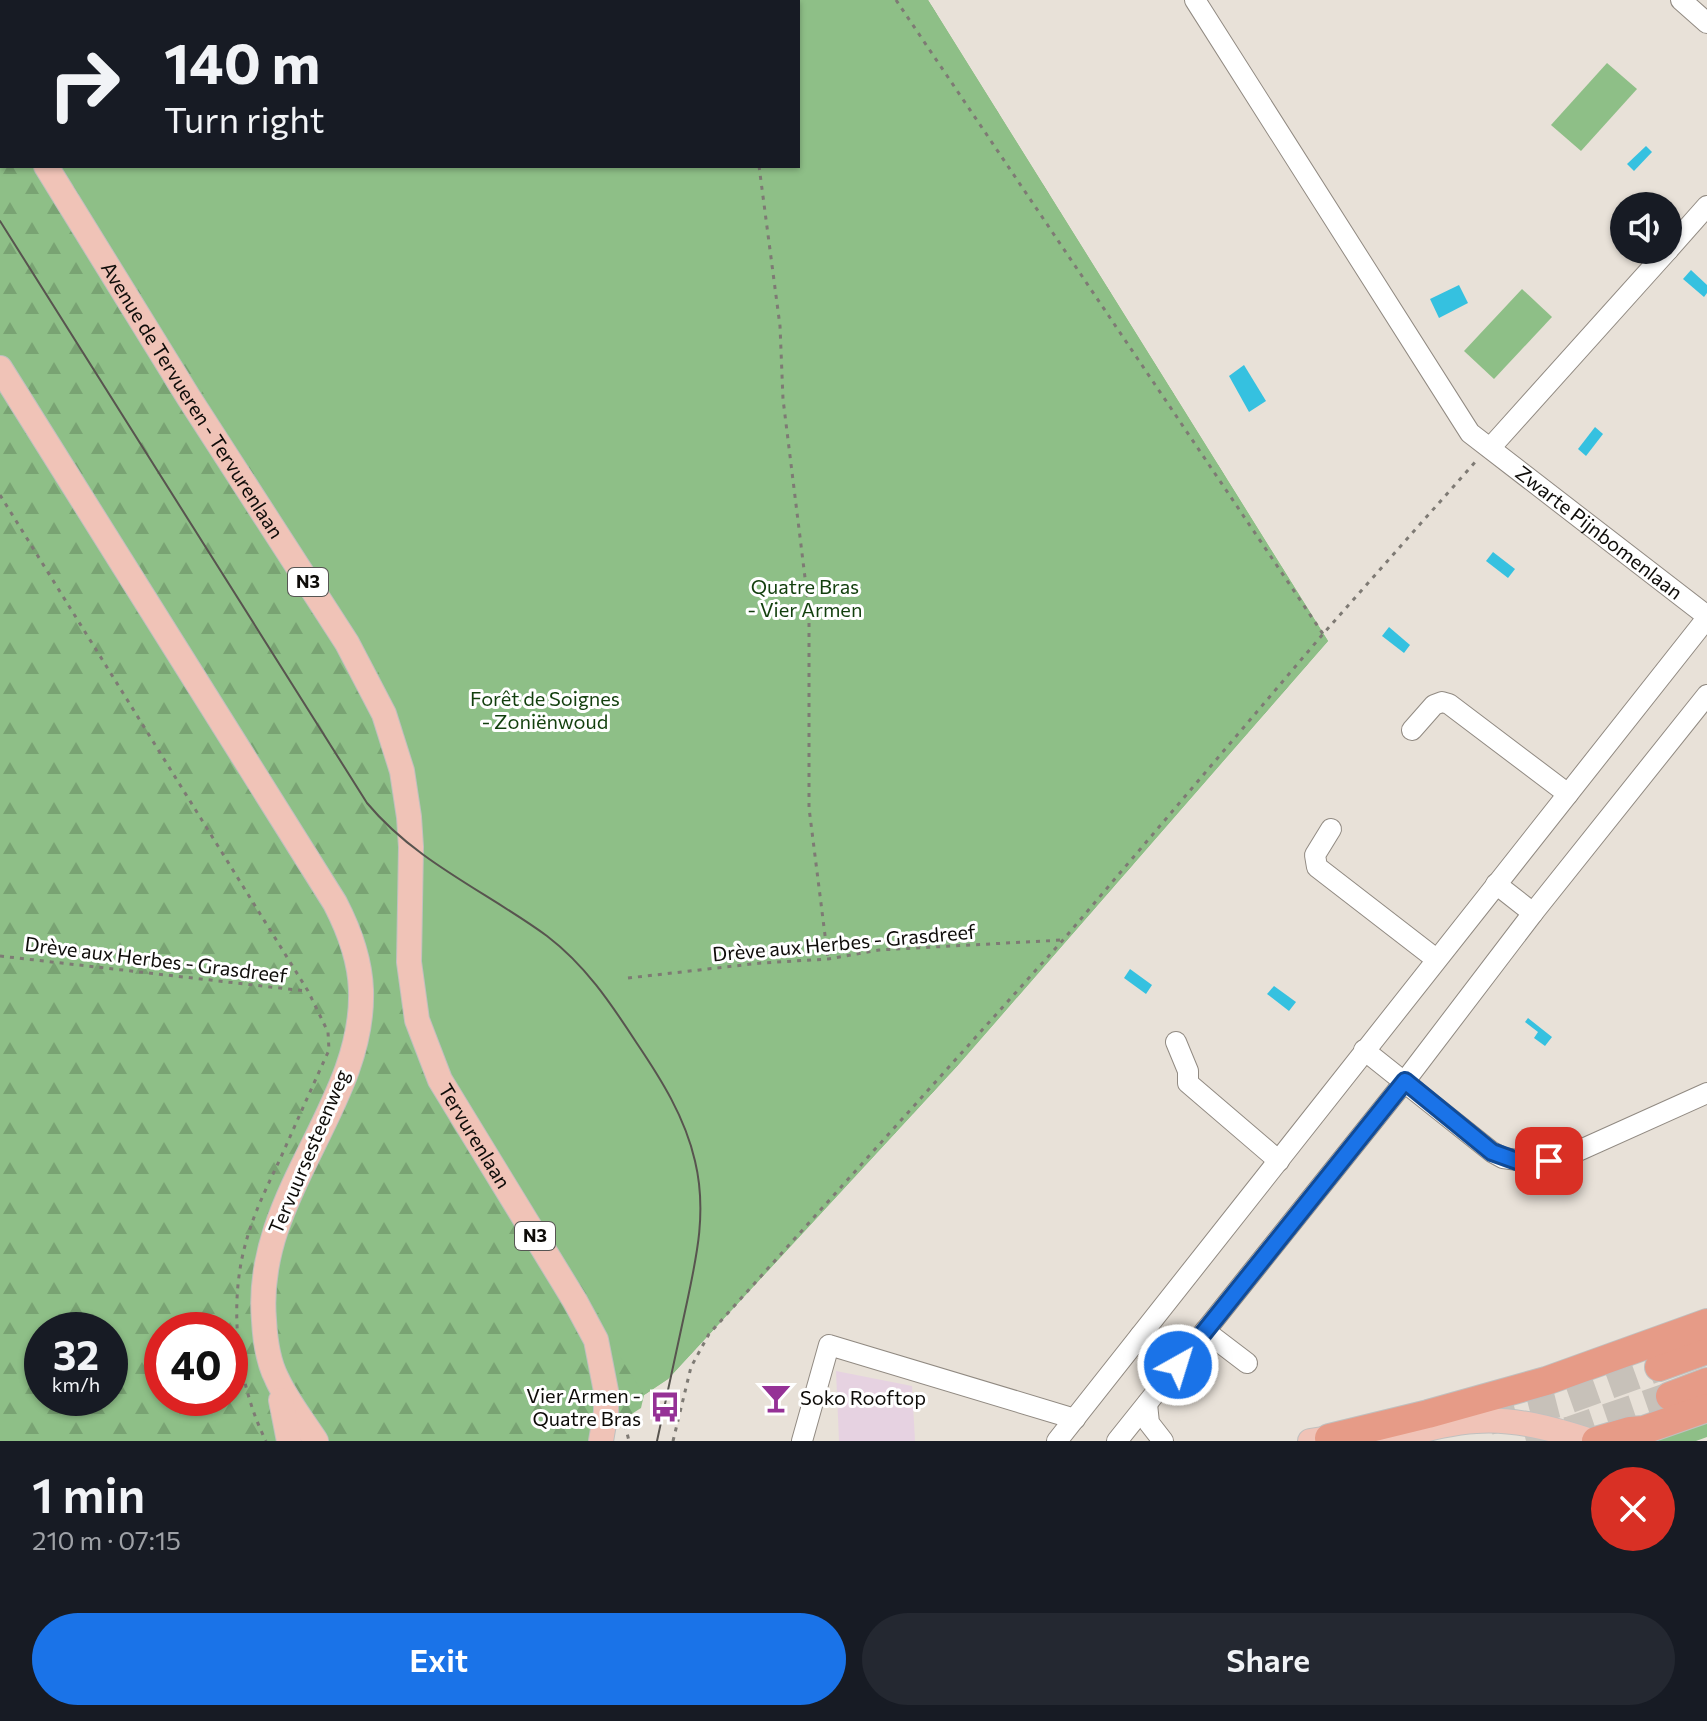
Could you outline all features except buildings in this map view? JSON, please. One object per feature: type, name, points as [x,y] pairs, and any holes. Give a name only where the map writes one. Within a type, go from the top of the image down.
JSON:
[{"type":"highway","points":[[1331,1440],[1546,1381],[1707,1323]]},
{"type":"highway","points":[[1659,1367],[1707,1350]]},
{"type":"highway","points":[[1670,1396],[1707,1382]]},
{"type":"highway","points":[[1593,1441],[1630,1431],[1638,1436],[1707,1408]]},
{"type":"main road","name":"Avenue de Tervueren - Tervurenlaan","points":[[47,168],[189,398],[347,643],[384,714],[402,771],[409,817],[409,962],[417,1020],[425,1047]]},
{"type":"main road","name":"Tervuursesteenweg","points":[[0,368],[335,903],[346,923],[355,951],[361,990],[360,1014],[347,1065],[279,1217],[264,1269],[265,1331],[276,1378],[316,1441]]},
{"type":"main road","name":"Tervurenlaan","points":[[425,1047],[440,1080],[596,1340],[606,1391],[602,1440]]},
{"type":"main road","points":[[276,1378],[289,1441]]},
{"type":"main road","points":[[1379,1441],[1453,1424],[1490,1420],[1531,1424],[1593,1441]]},
{"type":"street","name":"Zwarte Pijnbomenlaan","points":[[1195,0],[1470,433],[1707,617]]},
{"type":"street","points":[[1681,0],[1707,23]]},
{"type":"street","points":[[1682,234],[1707,206]]},
{"type":"street","points":[[1491,447],[1655,264]]},
{"type":"street","points":[[1057,1441],[1707,617]]},
{"type":"street","points":[[1117,1441],[1405,1081],[1533,913],[1707,695]]},
{"type":"street","points":[[1412,730],[1434,705],[1442,702],[1449,704],[1568,794]]},
{"type":"street","points":[[1331,829],[1315,855],[1317,867],[1436,959]]},
{"type":"street","points":[[1496,884],[1533,913]]},
{"type":"street","points":[[1176,1042],[1188,1071],[1188,1083],[1279,1161]]},
{"type":"street","points":[[1364,1050],[1492,1152],[1517,1161],[1532,1162],[1567,1156],[1707,1093]]},
{"type":"street","points":[[1205,1331],[1247,1363]]},
{"type":"street","points":[[1140,1336],[1178,1365]]},
{"type":"street","points":[[802,1441],[829,1345],[1075,1419]]},
{"type":"street","points":[[1147,1404],[1149,1423],[1163,1441]]},
{"type":"path","points":[[896,0],[1323,634]]},
{"type":"path","points":[[759,168],[780,326],[783,399],[809,610],[809,808],[828,959]]},
{"type":"path","points":[[673,1441],[691,1367],[709,1334],[1063,940],[1323,634],[1468,468],[1491,447]]},
{"type":"path","points":[[0,495],[308,991],[328,1032],[329,1050],[304,1104]]},
{"type":"path","name":"Drève aux Herbes - Grasdreef","points":[[628,978],[828,959],[879,950],[1063,940]]},
{"type":"path","name":"Drève aux Herbes - Grasdreef","points":[[0,956],[308,991]]},
{"type":"path","points":[[622,1413],[629,1441]]},
{"type":"shaded area","points":[[836,1371],[912,1386],[915,1441],[839,1441]]},
{"type":"green space","name":"Quatre Bras - Vier Armen","points":[[800,0],[928,0],[1328,641],[959,1064],[668,1379],[644,1395],[641,1408],[589,1441],[0,1441],[0,168],[800,168]]},
{"type":"green space","name":"Quatre Bras - Vier Armen","points":[[800,0],[928,0],[1328,641],[959,1064],[668,1379],[644,1395],[609,1339],[599,1314],[446,1069],[429,1022],[422,984],[421,822],[417,784],[409,747],[379,673],[62,168],[800,168]]},
{"type":"green space","points":[[1607,63],[1637,89],[1581,151],[1551,125]]},
{"type":"green space","points":[[1522,289],[1552,317],[1494,379],[1464,351]]},
{"type":"green space","points":[[1707,1420],[1707,1437],[1696,1441],[1651,1441]]},
{"type":"water","points":[[1646,146],[1652,152],[1634,171],[1627,164]]},
{"type":"water","points":[[1691,270],[1707,285],[1704,297],[1683,279]]},
{"type":"water","points":[[1459,285],[1468,303],[1439,318],[1430,299]]},
{"type":"water","points":[[1244,365],[1266,401],[1249,412],[1229,376]]},
{"type":"water","points":[[1595,427],[1603,434],[1586,456],[1578,449]]},
{"type":"water","points":[[1493,552],[1515,569],[1508,578],[1486,561]]},
{"type":"water","points":[[1389,627],[1410,645],[1404,653],[1382,636]]},
{"type":"water","points":[[1130,969],[1152,985],[1146,994],[1124,978]]},
{"type":"water","points":[[1274,986],[1296,1002],[1289,1011],[1267,994]]},
{"type":"water","points":[[1528,1018],[1552,1037],[1545,1046],[1534,1038],[1538,1032],[1525,1022]]},
{"type":"tunnel","points":[[1489,1421],[1559,1403],[1659,1367]]},
{"type":"tunnel","points":[[1526,1441],[1571,1430],[1670,1396]]},
{"type":"tram line","points":[[0,221],[367,803],[407,842],[561,947],[596,985],[671,1099],[695,1161],[700,1220],[692,1277],[657,1441]]},
{"type":"place","name":"Soko Rooftop","points":[[776,1398]]},
{"type":"place","name":"Vier Armen - Quatre Bras","points":[[665,1407]]},
{"type":"route","points":[[1178,1365],[1405,1081],[1492,1152],[1517,1161],[1549,1161]]},
{"type":"park label","name":"Forêt de Soignes - Zoniënwoud","points":[[545,710]]}]
